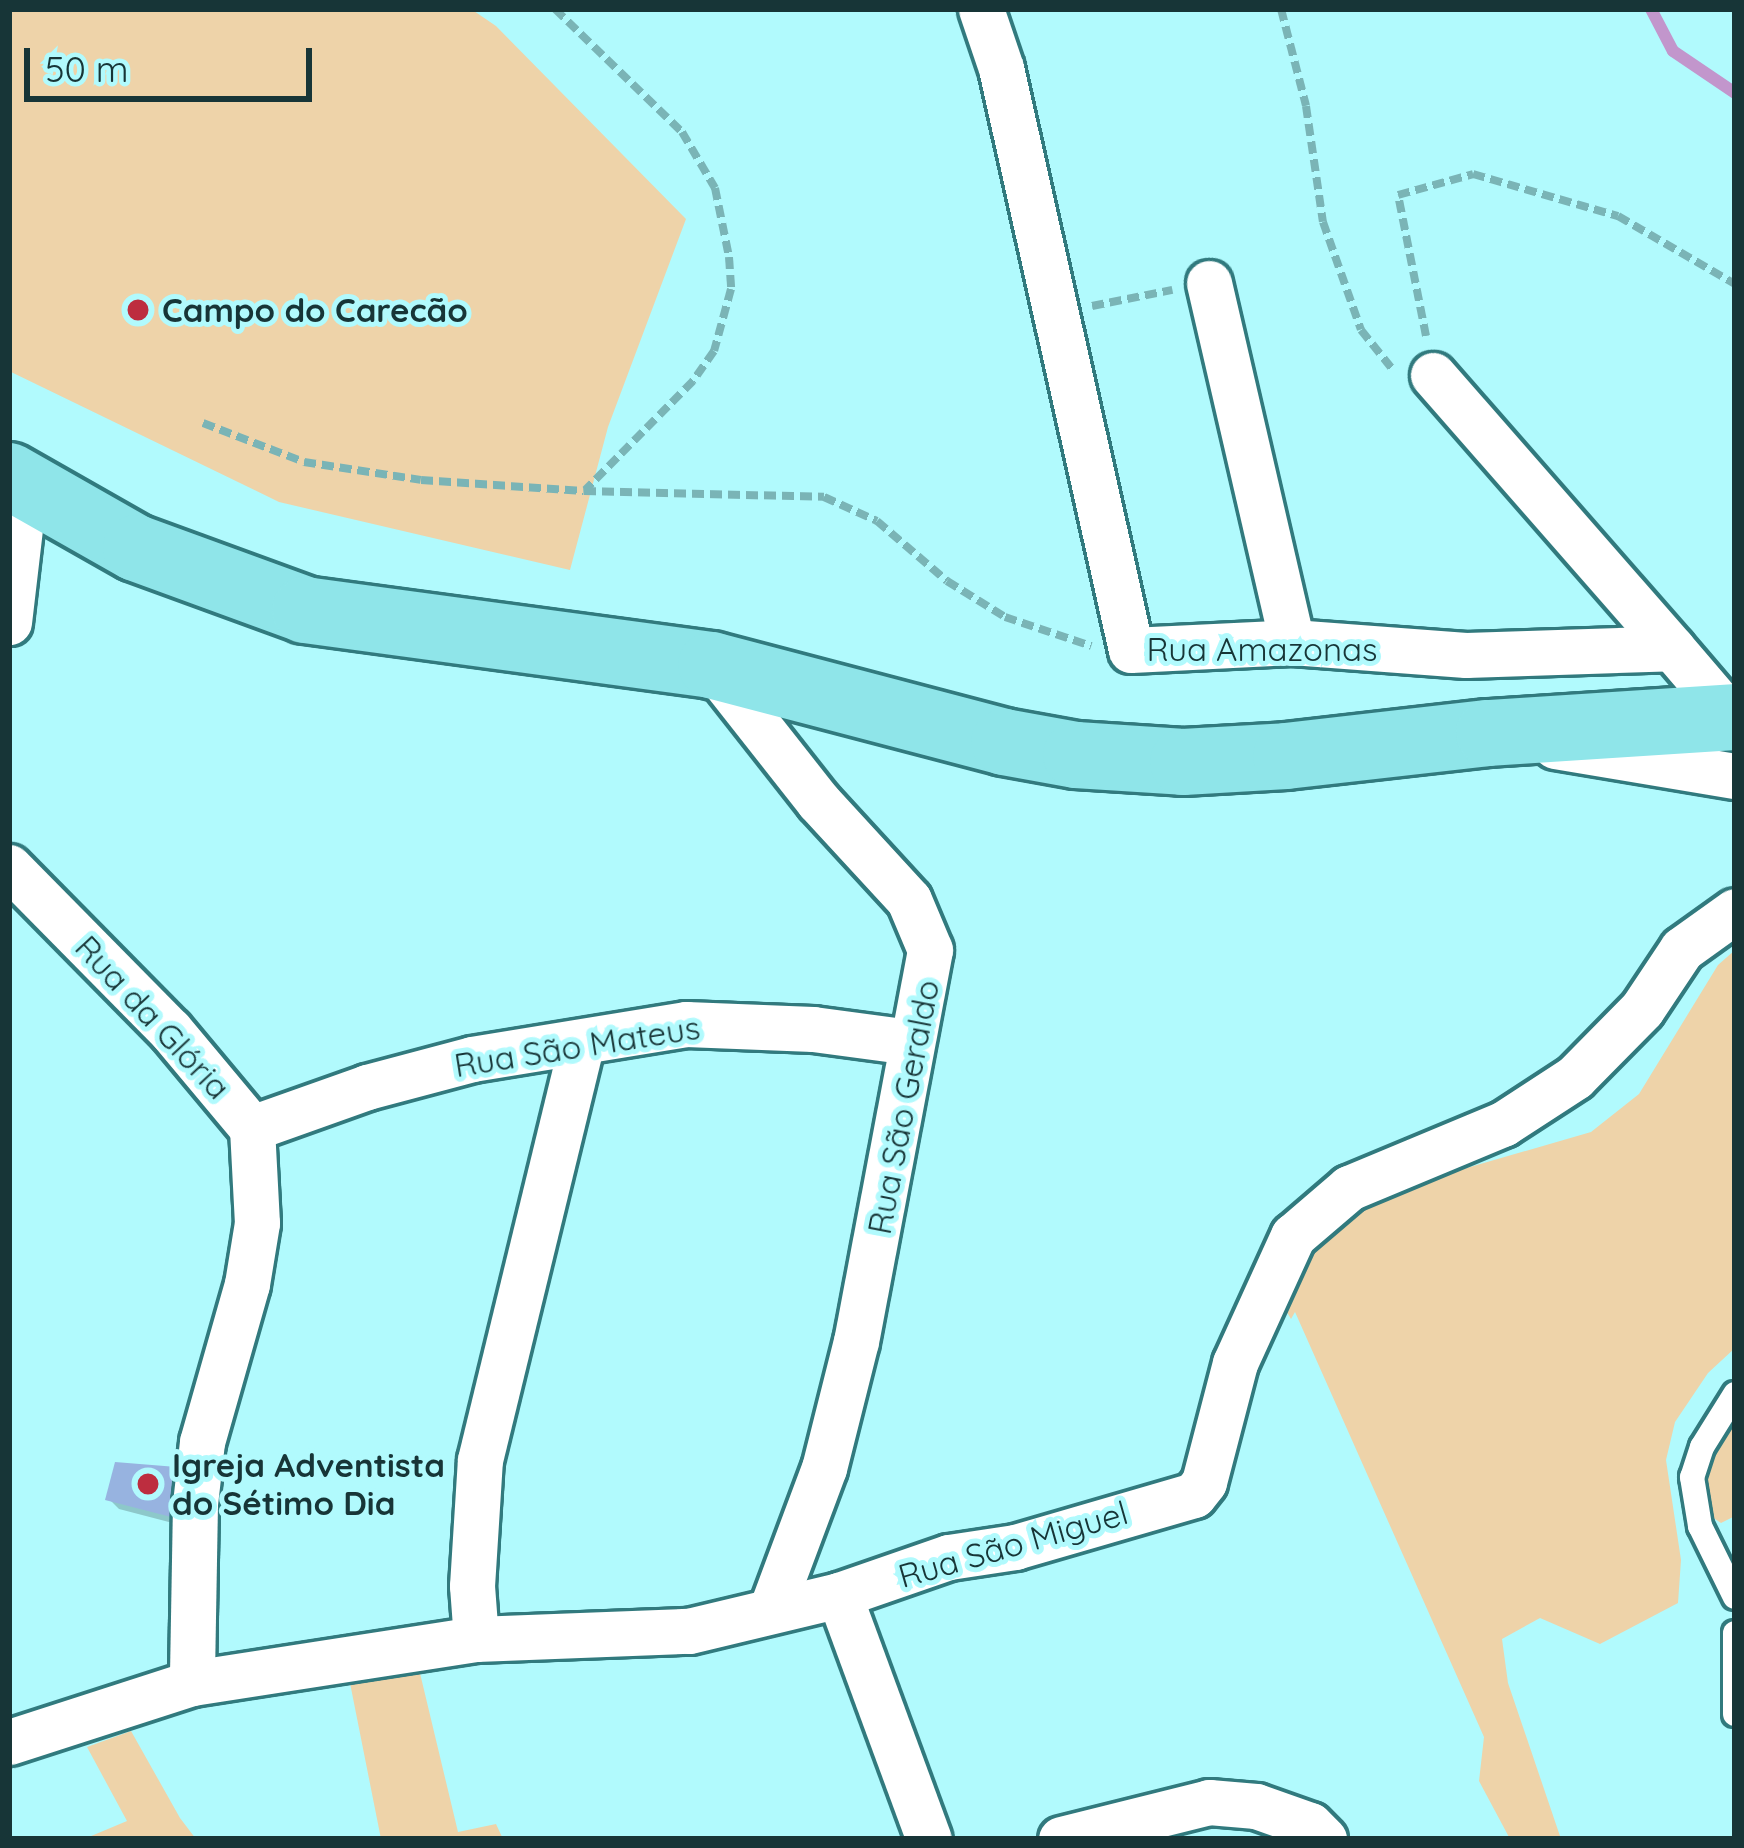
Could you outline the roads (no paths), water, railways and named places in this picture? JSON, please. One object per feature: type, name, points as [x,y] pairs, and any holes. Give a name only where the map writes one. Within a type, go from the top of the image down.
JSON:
[{"type":"main road","points":[[17,481],[136,548],[304,610],[711,665],[1004,742],[1076,755],[1183,762],[1489,734],[1733,736]]},
{"type":"street","name":"Rua Amazonas","points":[[981,9],[1001,68],[1131,650],[1292,642],[1466,655],[1672,648]]},
{"type":"street","points":[[1208,283],[1292,642]]},
{"type":"street","points":[[1433,375],[1672,648],[1733,736]]},
{"type":"street","points":[[9,622],[17,481]]},
{"type":"street","name":"Rua São Geraldo","points":[[711,665],[818,801],[909,900],[923,924],[930,950],[928,978],[910,1042],[898,1144],[856,1341],[824,1468],[771,1610]]},
{"type":"street","name":"Rua da Glória","points":[[9,867],[170,1030],[252,1128],[254,1244],[247,1284],[213,1391],[195,1503],[192,1683]]},
{"type":"street","name":"Rua São Miguel","points":[[9,1742],[192,1683],[476,1639],[689,1631],[839,1595],[949,1557],[1015,1547],[1194,1496],[1204,1482],[1235,1363],[1293,1236],[1349,1188],[1503,1124],[1575,1077],[1642,1009],[1682,950],[1735,911]]},
{"type":"street","name":"Rua São Mateus","points":[[252,1128],[388,1081],[472,1059],[686,1024],[731,1024],[910,1042]]},
{"type":"street","points":[[476,1639],[472,1586],[484,1440],[582,1042]]},
{"type":"street","points":[[839,1595],[929,1839]]},
{"type":"street","points":[[1060,1839],[1209,1802],[1256,1806],[1310,1825],[1324,1839]]},
{"type":"lane","points":[[1735,1394],[1702,1447],[1692,1477],[1700,1526],[1735,1598]]},
{"type":"lane","points":[[1735,1633],[1735,1714]]},
{"type":"waterway","points":[[1651,9],[1673,51],[1735,93]]},
{"type":"place","name":"Campo do Carecão","points":[[138,310]]},
{"type":"place","name":"Igreja Adventista do Sétimo Dia","points":[[148,1484]]}]
